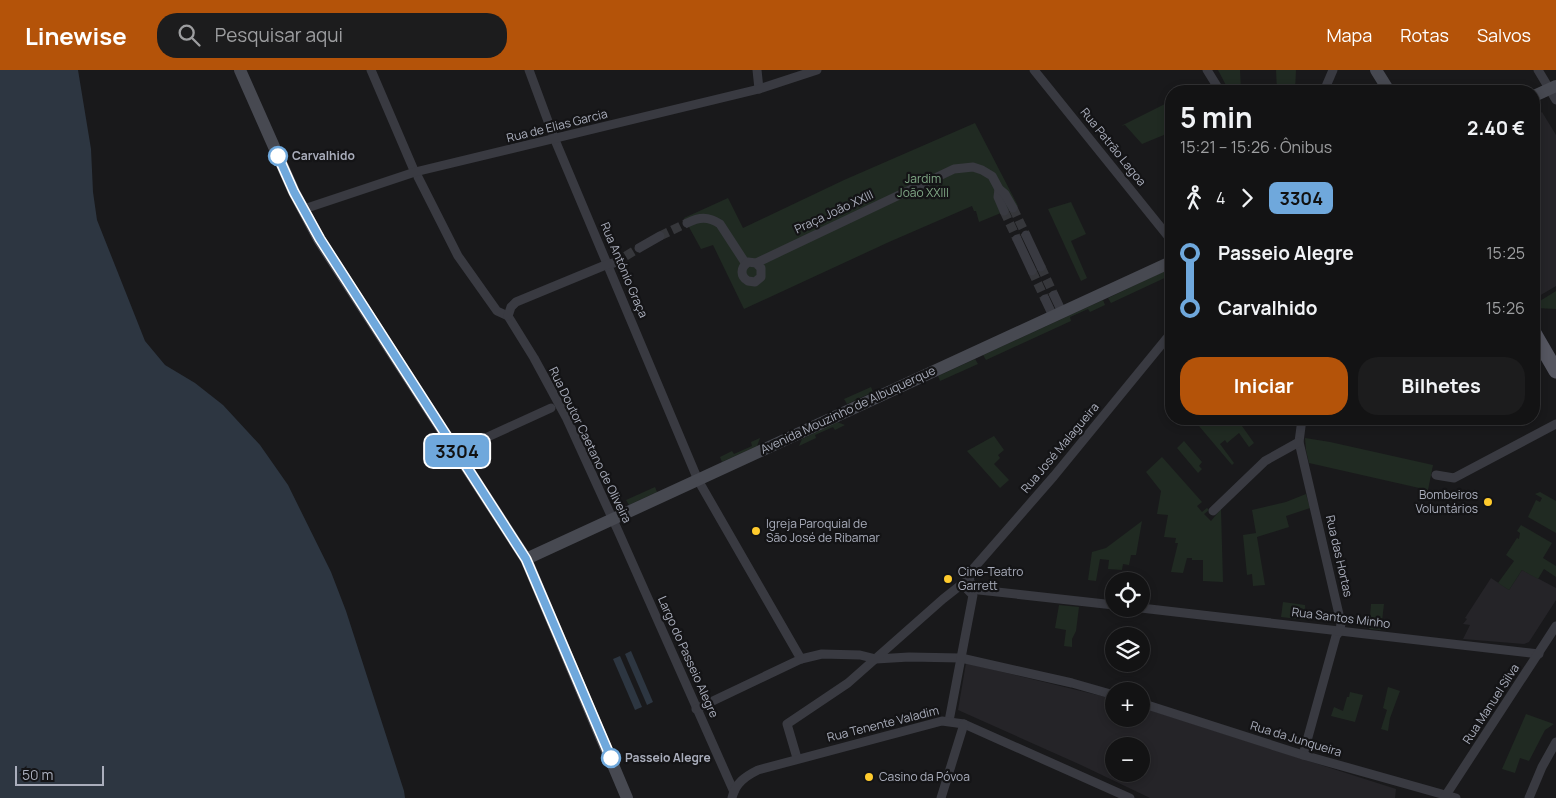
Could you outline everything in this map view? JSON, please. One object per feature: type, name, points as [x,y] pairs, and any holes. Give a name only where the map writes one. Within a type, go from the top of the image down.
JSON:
[{"type":"main road","points":[[240,70],[294,192],[320,239],[526,559],[628,798]]},
{"type":"main road","points":[[1376,70],[1385,85]]},
{"type":"main road","points":[[1540,93],[1553,87]]},
{"type":"main road","name":"Avenida Mouzinho de Albuquerque","points":[[526,559],[1165,265]]},
{"type":"main road","points":[[1540,343],[1556,371]]},
{"type":"street","points":[[371,70],[413,168]]},
{"type":"street","name":"Rua António Graça","points":[[529,70],[554,140],[611,263],[698,480],[801,658]]},
{"type":"street","points":[[757,70],[759,89]]},
{"type":"street","name":"Rua de Elias Garcia","points":[[304,209],[415,172],[759,89],[817,70]]},
{"type":"street","name":"Rua Patrão Lagoa","points":[[1034,70],[1165,233]]},
{"type":"street","points":[[1208,70],[1217,85]]},
{"type":"street","points":[[1327,85],[1333,70]]},
{"type":"street","points":[[1538,70],[1553,87],[1556,100]]},
{"type":"street","name":"Praça João XXIII","points":[[746,264],[756,263],[954,170],[973,167],[992,176],[999,189],[1005,194],[1009,210]]},
{"type":"street","name":"Rua Doutor Caetano de Oliveira","points":[[418,177],[458,256],[496,311],[508,316],[534,358],[566,417],[619,534]]},
{"type":"street","points":[[687,223],[701,217],[714,220],[720,224],[746,264],[743,267],[742,274],[746,280],[753,282],[762,275],[761,268],[756,263]]},
{"type":"street","points":[[1026,235],[1041,268]]},
{"type":"street","points":[[639,248],[660,236]]},
{"type":"street","points":[[1017,239],[1032,271]]},
{"type":"street","points":[[508,316],[511,307],[516,302],[611,263]]},
{"type":"street","points":[[1054,295],[1057,314]]},
{"type":"street","points":[[1044,299],[1057,314]]},
{"type":"street","name":"Rua José Malagueira","points":[[797,758],[787,724],[848,684],[966,582],[973,569],[1054,476],[1165,340]]},
{"type":"street","points":[[470,445],[551,408]]},
{"type":"street","points":[[1436,475],[1454,478],[1556,424]]},
{"type":"street","name":"Rua das Hortas","points":[[1301,425],[1300,442],[1341,623],[1304,755]]},
{"type":"street","points":[[1213,511],[1265,461],[1300,442]]},
{"type":"street","name":"Largo do Passeio Alegre","points":[[619,534],[733,795]]},
{"type":"street","points":[[966,582],[979,590],[1105,604]]},
{"type":"street","points":[[949,721],[972,595],[966,582]]},
{"type":"street","name":"Rua Santos Minho","points":[[1150,609],[1539,654]]},
{"type":"street","name":"Rua Manuel Silva","points":[[1445,797],[1556,626]]},
{"type":"street","points":[[696,709],[801,658],[822,654],[860,655],[876,659],[909,657],[961,658],[1105,692]]},
{"type":"street","name":"Rua da Junqueira","points":[[1150,706],[1304,755],[1445,797],[1456,798]]},
{"type":"street","name":"Rua Tenente Valadim","points":[[733,795],[742,780],[758,770],[935,722],[949,721],[964,724],[1130,798]]},
{"type":"street","points":[[941,798],[964,724]]},
{"type":"street","points":[[1529,798],[1556,742]]},
{"type":"shaded area","points":[[1542,112],[1556,135],[1556,286],[1540,295],[1540,113]]},
{"type":"shaded area","points":[[1522,570],[1556,588],[1556,600],[1529,642],[1524,644],[1463,639],[1470,625],[1463,624],[1467,619],[1465,618],[1491,578],[1509,590]]},
{"type":"shaded area","points":[[966,663],[1105,697],[1105,727],[1150,727],[1150,710],[1396,789],[1395,798],[1150,798],[1117,782],[1150,782],[1150,737],[1105,737],[1105,776],[958,710]]},
{"type":"green space","points":[[1218,70],[1240,70],[1241,85],[1226,85]]},
{"type":"green space","points":[[1276,70],[1296,70],[1295,85],[1277,85]]},
{"type":"green space","points":[[1165,104],[1165,134],[1142,144],[1125,125],[1121,126]]},
{"type":"green space","name":"Jardim João XXIII","points":[[975,123],[1018,206],[979,222],[976,211],[974,211],[972,206],[744,309],[713,245],[701,249],[684,218],[728,198],[743,228],[844,180]]},
{"type":"green space","points":[[1071,202],[1086,234],[1071,241],[1087,278],[1081,281],[1048,209]]},
{"type":"green space","points":[[1165,271],[1165,278],[1111,303],[1108,298]]},
{"type":"green space","points":[[1556,291],[1556,309],[1540,308],[1540,301]]},
{"type":"green space","points":[[1103,300],[1105,305],[1090,312],[1088,309],[1070,317],[1071,321],[986,360],[983,355]]},
{"type":"green space","points":[[975,359],[978,364],[940,381],[938,376]]},
{"type":"green space","points":[[871,387],[873,392],[847,404],[844,399]]},
{"type":"green space","points":[[837,422],[845,425],[835,430],[833,427],[815,435],[816,438],[799,446],[802,439]]},
{"type":"green space","points":[[1241,425],[1254,443],[1249,447],[1239,433],[1227,443],[1225,440],[1220,444],[1234,463],[1232,465],[1199,426]]},
{"type":"green space","points":[[994,436],[1004,450],[998,455],[1000,458],[994,464],[1009,480],[1000,488],[967,451]]},
{"type":"green space","points":[[760,438],[757,446],[722,462],[720,457],[732,451],[734,454],[752,446],[751,442]]},
{"type":"green space","points":[[1305,438],[1433,465],[1428,490],[1309,463]]},
{"type":"green space","points":[[1184,441],[1202,462],[1199,466],[1202,469],[1198,473],[1177,448]]},
{"type":"green space","points":[[1162,457],[1202,502],[1197,506],[1202,512],[1207,508],[1209,510],[1204,514],[1211,521],[1221,509],[1223,582],[1203,581],[1203,560],[1187,558],[1183,573],[1171,572],[1178,543],[1175,543],[1176,538],[1164,537],[1168,515],[1157,514],[1161,491],[1146,472]]},
{"type":"green space","points":[[655,487],[657,492],[629,505],[626,500]]},
{"type":"green space","points":[[1540,492],[1556,501],[1556,533],[1528,517],[1536,500],[1540,502],[1542,498],[1535,494]]},
{"type":"green space","points":[[1306,494],[1310,508],[1286,516],[1289,527],[1257,537],[1265,585],[1253,586],[1252,574],[1247,575],[1243,535],[1256,533],[1252,510],[1286,502]]},
{"type":"green space","points":[[1142,521],[1136,555],[1131,555],[1129,565],[1123,564],[1122,570],[1108,569],[1109,560],[1100,559],[1096,581],[1088,580],[1092,552],[1106,548]]},
{"type":"green space","points":[[1521,525],[1552,543],[1543,558],[1556,566],[1556,577],[1544,569],[1538,579],[1522,570],[1509,590],[1498,583],[1514,561],[1506,555],[1517,538],[1519,539],[1520,533],[1517,531]]},
{"type":"green space","points":[[1283,602],[1305,605],[1306,620],[1281,617]]},
{"type":"green space","points":[[1371,604],[1384,604],[1381,630],[1369,629]]},
{"type":"green space","points":[[1059,605],[1079,607],[1072,647],[1064,646],[1066,630],[1055,628]]},
{"type":"green space","points":[[1388,687],[1400,691],[1390,718],[1388,731],[1381,729],[1387,710],[1383,708]]},
{"type":"green space","points":[[1350,692],[1363,695],[1355,722],[1331,716],[1334,707],[1343,711]]},
{"type":"green space","points":[[1526,714],[1554,724],[1545,730],[1529,761],[1520,758],[1515,773],[1502,769]]},
{"type":"water","points":[[0,70],[78,70],[91,149],[93,192],[97,220],[145,341],[165,365],[195,383],[223,405],[260,445],[288,485],[331,572],[346,611],[405,798],[0,798]]},
{"type":"water","points":[[631,651],[653,702],[647,705],[625,654]]},
{"type":"water","points":[[620,656],[642,707],[635,710],[613,659]]},
{"type":"tunnel","points":[[1013,208],[1026,235]]},
{"type":"tunnel","points":[[1004,211],[1017,239]]},
{"type":"tunnel","points":[[660,236],[687,223]]},
{"type":"tunnel","points":[[614,263],[639,248]]},
{"type":"tunnel","points":[[1041,267],[1054,295]]},
{"type":"tunnel","points":[[1032,271],[1045,299]]},
{"type":"bus line","name":"3304","points":[[278,156],[294,192],[320,239],[526,559],[611,758]]},
{"type":"place","name":"Carvalhido","points":[[278,156]]},
{"type":"place","name":"Bombeiros Voluntários","points":[[1488,502]]},
{"type":"place","name":"Igreja Paroquial de São José de Ribamar","points":[[756,531]]},
{"type":"place","name":"Cine-Teatro Garrett","points":[[948,579]]},
{"type":"place","name":"Passeio Alegre","points":[[611,758]]},
{"type":"place","name":"Casino da Póvoa","points":[[869,777]]}]
